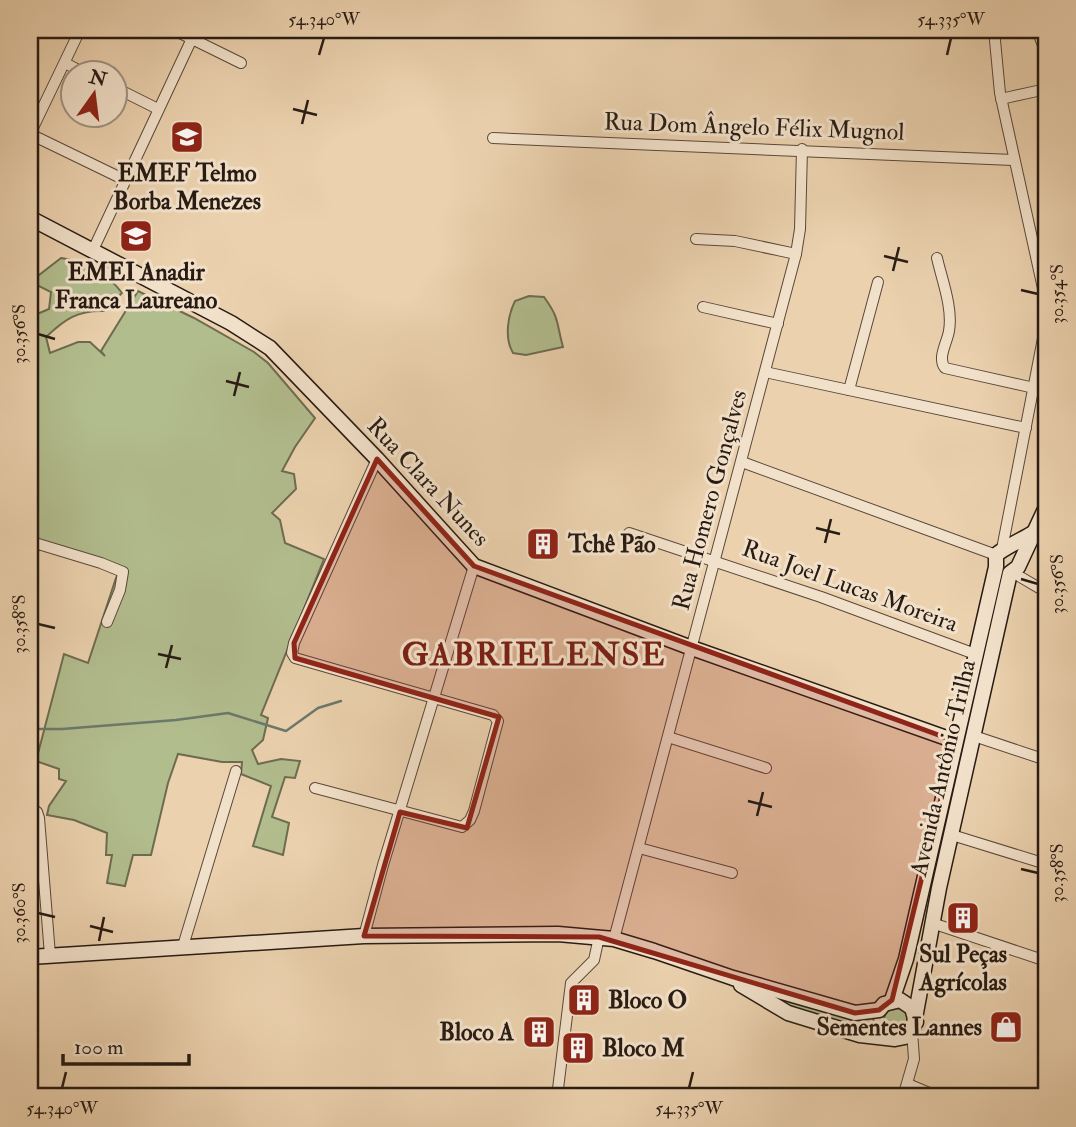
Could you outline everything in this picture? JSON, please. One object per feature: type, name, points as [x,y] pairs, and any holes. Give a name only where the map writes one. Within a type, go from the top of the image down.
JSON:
[{"type":"main road","name":"Rua Clara Nunes","points":[[30,218],[231,323],[270,348],[377,459],[474,566],[692,648],[956,741]]},
{"type":"main road","points":[[1007,561],[1035,531],[1046,507]]},
{"type":"main road","name":"Avenida Antônio Trilha","points":[[892,1000],[903,971],[975,654],[1007,561]]},
{"type":"main road","name":"Avenida Antônio Trilha","points":[[914,1026],[932,923],[974,736],[1007,561]]},
{"type":"main road","points":[[30,957],[364,936],[558,934],[614,939],[733,978],[855,1013],[879,1010]]},
{"type":"main road","points":[[733,978],[762,999],[788,1013],[860,1035],[895,1039],[905,1037],[914,1026],[912,1008],[907,1003],[892,1000],[879,1010],[879,1029],[889,1038],[895,1039]]},
{"type":"street","points":[[66,60],[80,30]]},
{"type":"street","points":[[174,30],[194,34],[241,63]]},
{"type":"street","points":[[995,30],[1002,99],[1013,160],[1046,302]]},
{"type":"street","points":[[1037,30],[1046,52]]},
{"type":"street","points":[[93,250],[194,34]]},
{"type":"street","points":[[60,73],[30,134],[125,180]]},
{"type":"street","points":[[1002,99],[1046,89]]},
{"type":"street","points":[[130,95],[158,109]]},
{"type":"street","points":[[30,103],[42,109]]},
{"type":"street","name":"Rua Dom Ângelo Félix Mugnol","points":[[493,138],[1013,160]]},
{"type":"street","name":"Rua Homero Gonçalves","points":[[614,939],[796,254],[800,229],[802,149]]},
{"type":"street","points":[[696,239],[735,241],[796,254]]},
{"type":"street","points":[[937,258],[950,320],[941,362],[945,368],[1034,388]]},
{"type":"street","points":[[849,390],[878,282]]},
{"type":"street","points":[[703,307],[778,324]]},
{"type":"street","points":[[1007,561],[1026,428],[1046,323]]},
{"type":"street","points":[[765,372],[1026,428]]},
{"type":"street","points":[[314,788],[462,827],[474,811],[498,721],[493,715],[295,658],[292,653],[294,643],[377,459]]},
{"type":"street","points":[[742,462],[1007,561],[1046,592]]},
{"type":"street","name":"Rua Joel Lucas Moreira","points":[[629,533],[716,561],[975,654]]},
{"type":"street","points":[[30,564],[32,541],[122,572],[120,590],[107,622]]},
{"type":"street","points":[[364,936],[474,566]]},
{"type":"street","points":[[974,736],[1046,760]]},
{"type":"street","points":[[667,737],[766,768]]},
{"type":"street","points":[[183,946],[236,771]]},
{"type":"street","points":[[30,807],[37,812],[39,818],[50,955]]},
{"type":"street","points":[[952,835],[1046,863]]},
{"type":"street","points":[[639,848],[732,873]]},
{"type":"street","points":[[932,923],[1046,961]]},
{"type":"street","points":[[557,1097],[571,983],[594,960],[599,937]]},
{"type":"street","points":[[903,1097],[914,1059],[914,1026]]},
{"type":"street","points":[[895,1039],[914,1059]]},
{"type":"street","points":[[908,1084],[939,1097]]},
{"type":"highlighted area","points":[[377,459],[474,566],[955,741],[892,1000],[879,1010],[855,1013],[599,937],[364,936],[400,812],[467,828],[499,717],[295,658],[294,643]]},
{"type":"green space","points":[[61,258],[79,262],[95,270],[110,280],[122,293],[104,311],[79,314],[59,325],[46,337],[50,353],[78,342],[90,342],[105,356],[101,351],[138,291],[194,318],[254,352],[268,363],[315,418],[282,471],[294,474],[296,489],[272,513],[280,520],[285,543],[324,559],[261,715],[268,718],[263,740],[252,750],[258,764],[281,759],[300,761],[295,778],[285,777],[272,817],[289,823],[283,855],[253,846],[271,786],[241,774],[242,762],[222,762],[178,754],[168,783],[151,855],[133,855],[125,886],[107,883],[112,855],[106,855],[107,833],[74,820],[47,815],[49,806],[66,781],[59,779],[59,769],[36,761],[64,654],[88,663],[121,570],[30,538],[30,317],[49,309],[51,292],[37,285],[30,286],[30,276],[39,275]]},
{"type":"green space","points":[[529,296],[544,297],[549,304],[557,321],[563,347],[526,355],[513,353],[508,334],[510,313],[515,301]]},
{"type":"green space","points":[[769,992],[872,1016],[878,1034],[789,1008]]},
{"type":"green space","points":[[896,1008],[905,1011],[908,1020],[905,1029],[896,1032],[887,1029],[884,1020],[887,1011]]},
{"type":"waterway","points":[[30,729],[176,720],[228,713],[286,731],[318,708],[341,701]]},
{"type":"place","name":"EMEF Telmo Borba Menezes","points":[[187,137]]},
{"type":"place","name":"EMEI Anadir Franca Laureano","points":[[136,236]]},
{"type":"place","name":"Tchê Pão","points":[[543,544]]},
{"type":"place","name":"Sul Peças Agrícolas","points":[[963,918]]},
{"type":"place","name":"Bloco O","points":[[584,1000]]},
{"type":"place","name":"Sementes Lannes","points":[[1006,1027]]},
{"type":"place","name":"Bloco A","points":[[539,1032]]},
{"type":"place","name":"Bloco M","points":[[578,1048]]},
{"type":"district","name":"GABRIELENSE","points":[[534,655]]}]
